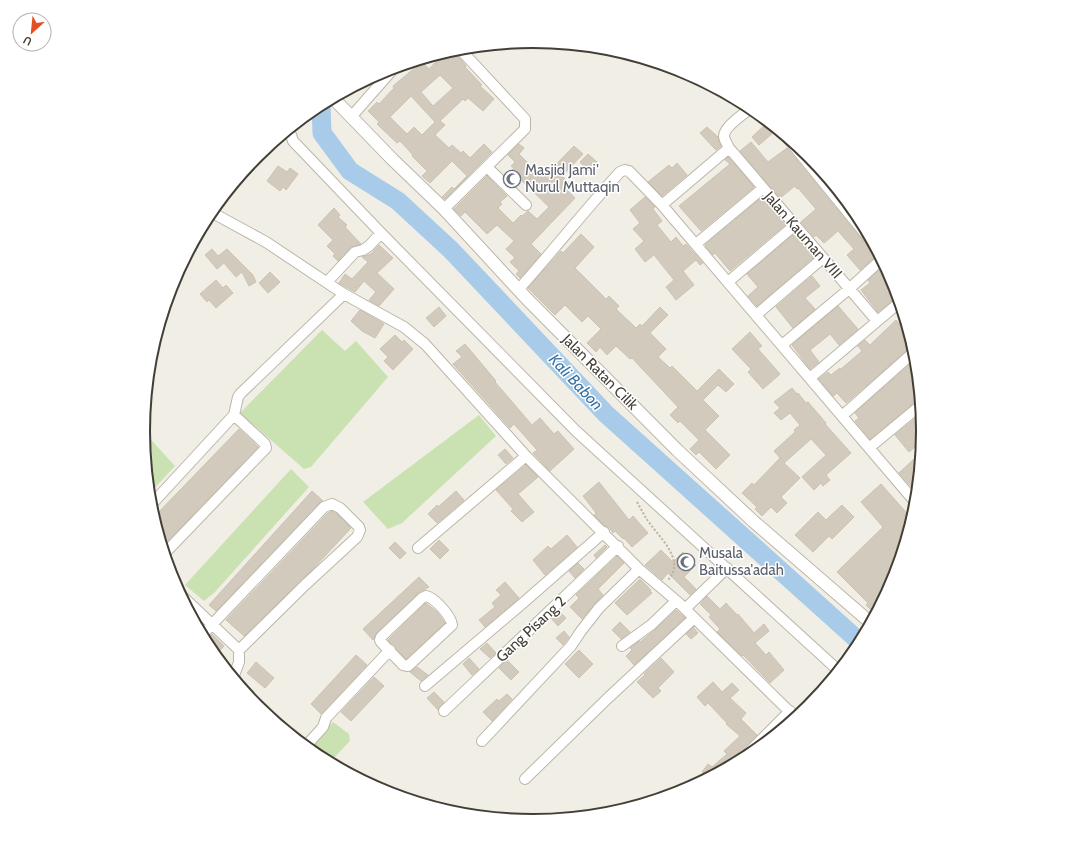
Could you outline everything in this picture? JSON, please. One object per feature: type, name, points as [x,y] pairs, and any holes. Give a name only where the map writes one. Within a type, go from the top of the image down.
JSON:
[{"type":"street","points":[[444,209],[525,129],[525,119],[465,54]]},
{"type":"street","points":[[351,117],[385,77]]},
{"type":"street","name":"Jalan Ratan Cilik","points":[[337,102],[392,159],[444,209],[518,290],[677,450],[753,521],[867,619]]},
{"type":"street","points":[[662,205],[729,148],[725,139],[725,133],[733,122],[746,113]]},
{"type":"street","points":[[291,134],[293,141],[576,431],[835,667]]},
{"type":"street","name":"Jalan Kauman VIII","points":[[729,148],[877,321]]},
{"type":"street","points":[[487,167],[526,205]]},
{"type":"street","points":[[518,290],[544,262],[620,172],[626,170],[629,171],[662,205],[696,244],[911,497]]},
{"type":"street","points":[[819,176],[846,210]]},
{"type":"street","points":[[696,244],[763,188]]},
{"type":"street","points":[[216,215],[266,242],[344,294],[404,326],[425,344],[526,456],[604,532],[639,569],[685,609],[792,714]]},
{"type":"street","points":[[728,282],[795,225]]},
{"type":"street","points":[[326,282],[338,272],[355,252],[363,250],[369,246],[381,232]]},
{"type":"street","points":[[756,314],[823,258]]},
{"type":"street","points":[[782,345],[877,263]]},
{"type":"street","points":[[156,500],[234,415],[238,397],[241,393],[344,294]]},
{"type":"street","points":[[810,378],[877,321],[896,309]]},
{"type":"street","points":[[842,416],[909,356]]},
{"type":"street","points":[[869,448],[916,409]]},
{"type":"street","points":[[168,549],[266,448],[265,444],[234,415]]},
{"type":"street","points":[[418,548],[526,456]]},
{"type":"street","points":[[206,631],[324,508],[332,504],[340,508],[359,527],[360,530],[357,537],[305,584],[239,650],[239,662],[235,672]]},
{"type":"street","points":[[425,686],[523,604],[604,532]]},
{"type":"street","name":"Gang Pisang 2","points":[[444,711],[618,546]]},
{"type":"street","points":[[685,609],[727,568]]},
{"type":"street","points":[[482,741],[571,646],[581,630],[599,608],[639,569]]},
{"type":"street","points":[[426,596],[431,598],[451,620],[452,625],[450,628],[408,666],[403,666],[390,650],[380,640],[381,637],[422,598],[426,596]]},
{"type":"street","points":[[622,646],[651,626],[676,601]]},
{"type":"street","points":[[191,605],[239,650]]},
{"type":"street","points":[[525,779],[608,698],[694,618]]},
{"type":"street","points":[[309,742],[323,727],[326,718],[390,650]]},
{"type":"path","points":[[630,480],[638,503],[646,518],[673,555],[674,562],[672,577],[661,588]]},
{"type":"green space","points":[[322,330],[345,351],[356,341],[388,377],[311,467],[304,469],[240,413]]},
{"type":"green space","points":[[479,415],[496,436],[402,523],[388,529],[363,502]]},
{"type":"green space","points":[[150,439],[175,466],[154,489],[150,457]]},
{"type":"green space","points":[[291,469],[309,487],[214,593],[204,601],[185,585]]},
{"type":"green space","points":[[333,722],[349,734],[350,741],[333,759],[312,744]]},
{"type":"building","points":[[457,55],[466,66],[465,67],[482,85],[480,86],[494,99],[483,111],[468,98],[465,101],[463,99],[440,121],[445,125],[435,135],[449,148],[452,145],[461,153],[463,151],[470,158],[484,144],[492,152],[445,199],[442,197],[452,187],[454,189],[467,176],[452,161],[430,183],[422,176],[427,171],[400,141],[397,143],[377,124],[379,122],[368,111],[377,102],[379,104],[394,88],[393,86],[417,66],[424,64],[429,69],[437,60]],"holes":[[[440,75],[453,88],[433,106],[421,92]],[[411,96],[435,122],[422,135],[414,127],[407,134],[390,117]]]},
{"type":"building","points":[[764,126],[773,133],[759,145],[752,137]]},
{"type":"building","points":[[707,127],[718,137],[721,146],[716,150],[700,133]]},
{"type":"building","points":[[751,142],[768,162],[787,148],[869,247],[874,257],[860,270],[847,255],[854,249],[838,231],[824,243],[816,235],[814,237],[801,222],[816,209],[798,188],[797,189],[795,186],[780,198],[740,151]]},
{"type":"building","points":[[519,144],[524,148],[519,154],[543,178],[574,146],[583,154],[562,176],[571,185],[566,189],[575,198],[531,244],[541,254],[520,278],[516,274],[519,271],[510,262],[515,258],[506,249],[514,241],[497,225],[487,234],[465,212],[461,216],[454,209],[487,176],[507,196],[500,202],[502,204],[498,208],[513,223],[521,215],[522,216],[528,211],[537,219],[549,207],[521,180],[516,186],[506,176],[514,168],[511,166],[515,162],[508,155]]},
{"type":"building","points":[[588,154],[597,162],[588,171],[580,162]]},
{"type":"building","points":[[728,157],[754,187],[701,231],[679,206],[730,164],[725,160]]},
{"type":"building","points":[[677,163],[687,175],[662,196],[648,182],[669,165],[672,168]]},
{"type":"building","points":[[278,166],[287,172],[290,168],[298,174],[286,190],[283,187],[280,191],[267,181]]},
{"type":"building","points":[[645,197],[655,207],[653,209],[662,221],[657,225],[671,242],[676,237],[683,246],[686,244],[703,263],[700,265],[696,260],[683,271],[694,285],[676,300],[666,287],[674,280],[654,255],[645,262],[635,249],[644,241],[633,229],[640,223],[630,210]]},
{"type":"building","points":[[762,197],[786,224],[730,271],[715,253],[713,255],[705,245]]},
{"type":"building","points":[[334,208],[340,215],[338,217],[347,225],[345,227],[361,244],[351,247],[338,261],[333,256],[335,254],[327,246],[333,240],[318,225]]},
{"type":"building","points":[[581,234],[594,247],[575,268],[606,299],[609,296],[619,306],[616,309],[636,328],[640,324],[642,326],[660,307],[668,315],[650,333],[666,349],[658,357],[670,368],[672,366],[697,391],[719,369],[734,384],[726,392],[718,385],[703,400],[719,416],[705,430],[730,455],[716,469],[699,452],[696,455],[690,449],[699,440],[680,421],[678,423],[670,415],[678,407],[632,358],[630,359],[616,346],[607,355],[600,347],[596,352],[587,343],[601,329],[588,316],[582,322],[565,305],[555,315],[528,288],[561,251],[563,253]]},
{"type":"building","points":[[794,234],[814,257],[757,306],[748,296],[758,287],[747,274]]},
{"type":"building","points":[[379,245],[393,258],[377,273],[394,289],[379,306],[369,300],[376,292],[364,281],[355,292],[339,283],[345,274],[352,279],[368,262],[362,257],[371,254]]},
{"type":"building","points":[[212,249],[218,256],[227,249],[253,275],[256,282],[249,286],[242,272],[236,277],[224,263],[217,269],[205,255]]},
{"type":"building","points":[[880,269],[893,300],[878,312],[861,290],[870,283],[868,280]]},
{"type":"building","points":[[270,272],[280,282],[268,293],[259,283]]},
{"type":"building","points":[[812,276],[820,286],[805,298],[815,309],[793,328],[776,307]]},
{"type":"building","points":[[216,280],[223,288],[226,285],[233,293],[216,308],[209,300],[207,302],[200,294]]},
{"type":"building","points":[[838,306],[858,329],[839,345],[830,334],[810,350],[819,362],[810,369],[792,345]]},
{"type":"building","points":[[439,307],[446,316],[434,327],[426,318]]},
{"type":"building","points":[[360,310],[384,324],[375,338],[362,331],[351,321]]},
{"type":"building","points":[[896,320],[901,325],[907,350],[846,403],[837,393],[833,396],[819,379],[828,372],[831,375],[840,368],[841,369],[862,351],[858,346],[865,340],[870,345]]},
{"type":"building","points":[[750,332],[762,346],[758,349],[780,374],[763,389],[748,372],[751,369],[732,349]]},
{"type":"building","points":[[395,335],[402,342],[404,340],[413,349],[393,370],[384,361],[388,357],[380,349]]},
{"type":"building","points":[[465,344],[532,425],[540,418],[554,434],[558,431],[574,449],[550,471],[533,453],[537,450],[514,424],[510,428],[453,364],[462,357],[456,351]]},
{"type":"building","points":[[910,364],[915,401],[870,439],[855,421],[859,418],[855,413]]},
{"type":"building","points":[[792,388],[806,403],[808,402],[851,453],[826,475],[830,480],[823,486],[821,483],[814,490],[802,477],[826,455],[811,439],[784,463],[800,478],[781,497],[787,503],[777,513],[771,507],[762,516],[755,509],[757,507],[742,493],[752,483],[754,485],[780,458],[782,460],[774,451],[795,432],[794,430],[800,425],[790,413],[781,420],[774,413],[780,408],[774,402]]},
{"type":"building","points":[[916,418],[916,446],[909,452],[895,435]]},
{"type":"building","points":[[239,429],[258,447],[166,542],[159,512]]},
{"type":"building","points":[[505,449],[513,458],[506,464],[498,455]]},
{"type":"building","points":[[915,458],[916,459],[912,488],[899,473]]},
{"type":"building","points":[[526,465],[538,477],[518,494],[534,512],[522,522],[511,511],[513,509],[496,490]]},
{"type":"building","points":[[599,482],[629,520],[633,516],[648,533],[632,547],[624,538],[623,539],[615,531],[613,533],[609,527],[605,526],[594,515],[596,513],[583,496]]},
{"type":"building","points":[[881,484],[907,514],[896,555],[872,611],[866,605],[868,603],[837,572],[883,527],[861,502]]},
{"type":"building","points":[[312,491],[323,501],[319,503],[216,611],[209,605]]},
{"type":"building","points":[[456,491],[464,500],[437,523],[428,514],[437,505],[438,507]]},
{"type":"building","points":[[842,505],[854,517],[832,539],[829,536],[813,552],[795,535],[818,512],[826,520]]},
{"type":"building","points":[[332,511],[351,528],[311,571],[244,636],[226,620],[328,513]]},
{"type":"building","points":[[567,535],[577,547],[545,575],[533,560],[548,546],[551,549]]},
{"type":"building","points":[[439,540],[449,550],[440,559],[430,549]]},
{"type":"building","points":[[395,542],[406,553],[400,559],[389,548]]},
{"type":"building","points":[[605,545],[607,547],[596,558],[594,555]]},
{"type":"building","points":[[661,550],[673,562],[683,552],[696,565],[684,577],[696,589],[690,595],[668,573],[662,580],[645,565]]},
{"type":"building","points":[[617,556],[624,563],[598,589],[603,595],[582,619],[570,607],[579,598],[576,595]]},
{"type":"building","points":[[578,563],[584,569],[575,578],[569,571]]},
{"type":"building","points":[[419,577],[429,587],[418,593],[377,632],[373,640],[363,629]]},
{"type":"building","points":[[640,579],[652,593],[627,615],[615,603]]},
{"type":"building","points":[[505,582],[519,598],[485,627],[479,620],[495,607],[492,603],[501,595],[496,590]]},
{"type":"building","points":[[707,596],[720,609],[726,603],[737,615],[738,614],[754,633],[764,624],[769,631],[755,643],[766,655],[769,652],[784,670],[770,683],[743,655],[742,656],[717,632],[720,629],[709,617],[711,615],[700,604]]},
{"type":"building","points":[[426,603],[437,612],[445,623],[406,659],[388,640]]},
{"type":"building","points":[[676,610],[685,618],[634,665],[626,656],[632,650],[630,648],[655,630]]},
{"type":"building","points":[[559,611],[566,618],[558,626],[551,618]]},
{"type":"building","points":[[620,622],[630,632],[621,639],[612,630]]},
{"type":"building","points":[[693,627],[698,633],[691,639],[686,634]]},
{"type":"building","points":[[564,631],[569,637],[563,645],[556,638]]},
{"type":"building","points":[[212,634],[224,646],[219,652],[214,645],[209,637]]},
{"type":"building","points":[[487,643],[496,653],[490,658],[480,649]]},
{"type":"building","points":[[579,650],[593,664],[579,678],[565,664]]},
{"type":"building","points":[[356,655],[367,665],[321,714],[311,704]]},
{"type":"building","points":[[469,658],[479,669],[472,675],[463,664]]},
{"type":"building","points":[[661,658],[674,672],[658,688],[661,691],[653,698],[637,682]]},
{"type":"building","points":[[507,660],[519,672],[511,680],[499,668]]},
{"type":"building","points":[[256,662],[274,678],[265,688],[247,673]]},
{"type":"building","points":[[417,667],[428,675],[421,681],[410,672]]},
{"type":"building","points":[[374,677],[384,686],[351,721],[341,712]]},
{"type":"building","points":[[713,682],[722,692],[732,683],[739,690],[730,698],[746,713],[741,719],[757,735],[735,757],[705,774],[702,772],[708,764],[712,767],[727,754],[724,751],[740,736],[726,724],[727,723],[708,703],[705,706],[697,697]]},
{"type":"building","points":[[434,692],[444,702],[438,710],[427,698]]},
{"type":"building","points":[[507,694],[512,699],[492,721],[483,712],[497,699],[499,701]]},
{"type":"waterway","name":"Kali Babon","points":[[321,112],[322,133],[350,171],[398,201],[451,250],[606,414],[856,638]]},
{"type":"place","name":"Masjid Jami' Nurul Muttaqin","points":[[512,179]]},
{"type":"place","name":"Musala Baitussa'adah","points":[[686,562]]}]
